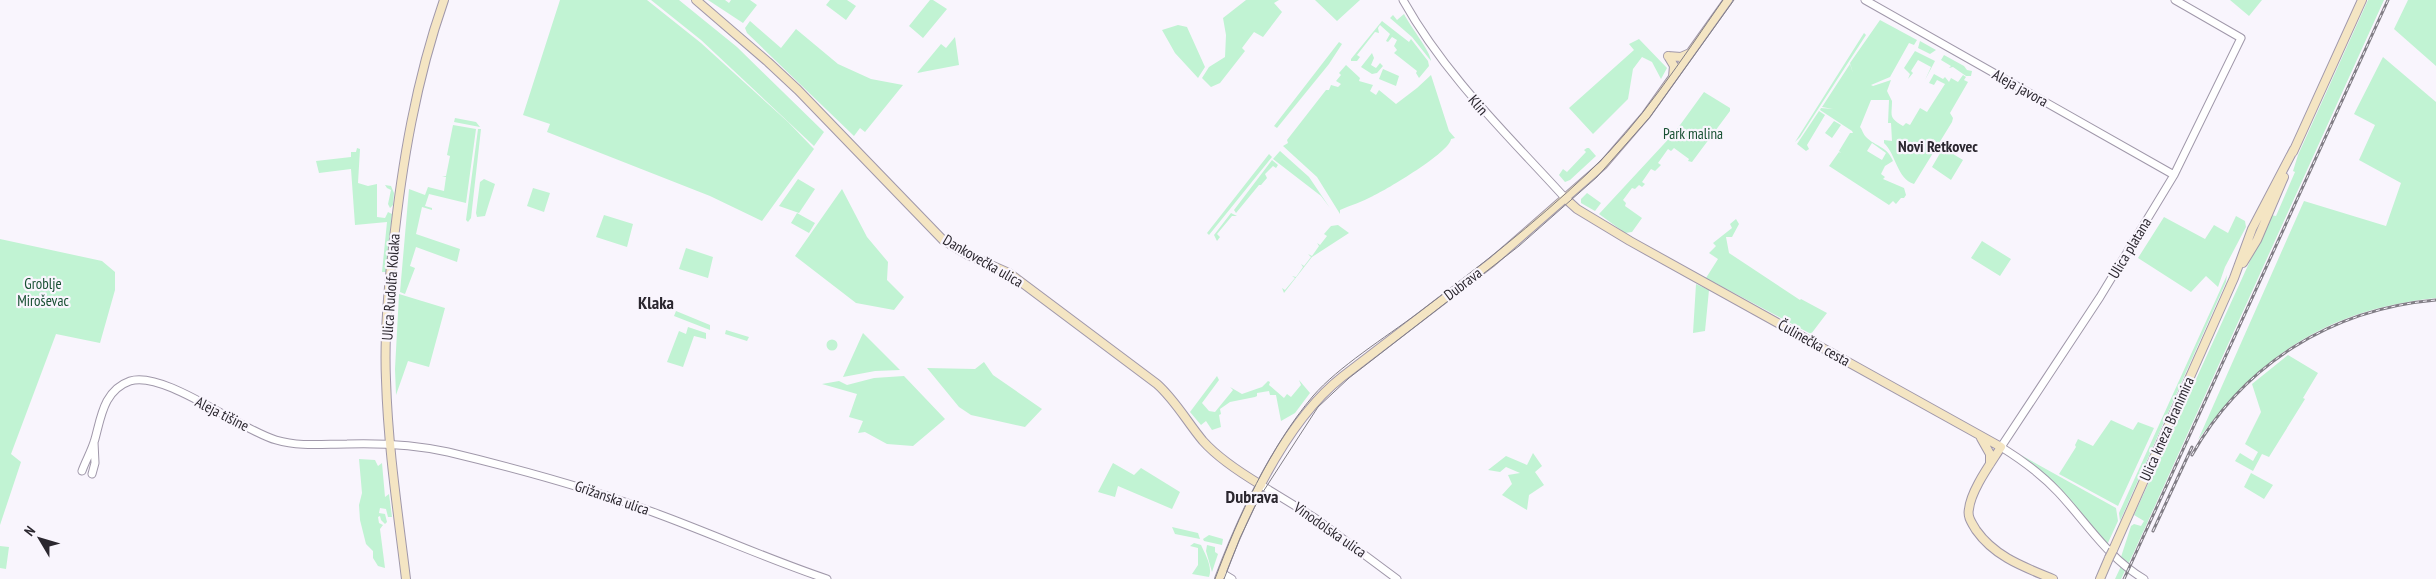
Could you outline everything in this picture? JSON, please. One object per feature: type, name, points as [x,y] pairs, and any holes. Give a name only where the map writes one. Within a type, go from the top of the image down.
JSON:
[{"type":"main road","name":"Ulica Rudolfa Kolaka","points":[[406,579],[389,445],[386,347],[388,292],[404,163],[421,74],[444,0]]},
{"type":"main road","name":"Dankovečka ulica","points":[[696,0],[768,62],[943,240],[968,255],[1009,273],[1157,384],[1169,395],[1211,448],[1239,471],[1261,485]]},
{"type":"main road","name":"Dubrava","points":[[1221,576],[1240,527],[1261,485],[1304,416],[1324,392],[1492,262],[1566,200],[1617,150],[1672,79],[1728,0]]},
{"type":"main road","name":"Ulica kneza Branimira","points":[[2100,579],[2234,278],[2257,240],[2294,149],[2362,0]]},
{"type":"main road","points":[[1672,79],[1674,66],[1668,56],[1681,57],[1690,53]]},
{"type":"main road","name":"Čulinečka cesta","points":[[1566,200],[1630,241],[2001,447]]},
{"type":"main road","points":[[1979,435],[1990,454],[1989,468]]},
{"type":"main road","points":[[2001,447],[1972,497],[1968,512],[1976,529],[1996,551],[2008,559],[2053,579]]},
{"type":"street","name":"Klin","points":[[1404,0],[1430,45],[1458,82],[1566,200]]},
{"type":"street","name":"Aleja javora","points":[[1865,0],[2174,175]]},
{"type":"street","name":"Ulica platana","points":[[2001,447],[2100,297],[2174,175],[2241,38],[2175,0]]},
{"type":"street","name":"Aleja tišine","points":[[82,470],[94,442],[102,411],[109,398],[123,385],[144,379],[178,391],[276,440],[306,445],[389,445]]},
{"type":"street","name":"Aleja tišine","points":[[92,474],[95,463],[94,442]]},
{"type":"street","name":"Grižanska ulica","points":[[389,445],[445,452],[568,483],[656,513],[828,579]]},
{"type":"street","points":[[2001,447],[2052,486],[2109,553],[2144,579]]},
{"type":"street","name":"Vinodolska ulica","points":[[1261,485],[1316,519],[1397,579]]},
{"type":"street","points":[[1221,576],[1232,579]]},
{"type":"green space","points":[[560,0],[647,0],[701,43],[788,122],[814,149],[762,221],[710,196],[547,132],[550,124],[523,115]]},
{"type":"green space","points":[[651,0],[679,0],[737,47],[824,132],[814,146],[701,40]]},
{"type":"green space","points":[[708,0],[725,0],[729,3],[731,0],[750,0],[757,5],[743,23]]},
{"type":"green space","points":[[830,0],[847,0],[856,6],[846,20],[826,5]]},
{"type":"green space","points":[[930,0],[947,9],[923,38],[909,26]]},
{"type":"green space","points":[[1246,0],[1279,0],[1274,3],[1282,12],[1263,37],[1254,32],[1242,48],[1245,51],[1220,83],[1211,87],[1202,78],[1209,67],[1225,57],[1226,35],[1223,18]]},
{"type":"green space","points":[[1315,0],[1360,0],[1337,21]]},
{"type":"green space","points":[[2230,0],[2262,0],[2249,16]]},
{"type":"green space","points":[[2368,0],[2384,0],[2134,552],[2121,579],[2115,579],[2124,560],[2121,557],[2131,526],[2134,524],[2141,526],[2144,521],[2134,515],[2271,215],[2276,216],[2295,172],[2293,171],[2298,155]]},
{"type":"green space","points":[[2408,0],[2436,0],[2436,66],[2394,29]]},
{"type":"green space","points":[[1404,14],[1428,52],[1431,61],[1412,37],[1390,18],[1393,15],[1397,20]]},
{"type":"green space","points":[[1880,20],[1917,40],[1914,45],[1909,43],[1890,77],[1871,85],[1891,80],[1887,91],[1892,101],[1892,116],[1903,126],[1906,123],[1910,125],[1920,108],[1927,112],[1945,84],[1937,80],[1934,85],[1929,83],[1934,74],[1943,79],[1945,77],[1949,82],[1951,78],[1958,82],[1963,75],[1966,77],[1964,80],[1968,82],[1950,113],[1953,118],[1952,122],[1914,184],[1908,181],[1900,172],[1884,143],[1884,140],[1892,141],[1891,123],[1888,123],[1889,100],[1871,100],[1860,127],[1866,137],[1891,156],[1893,161],[1885,166],[1881,174],[1885,177],[1883,179],[1904,188],[1906,195],[1896,204],[1893,201],[1889,205],[1829,166],[1839,152],[1841,153],[1839,151],[1850,133],[1853,133],[1820,110],[1821,108],[1833,109],[1822,107],[1850,64],[1853,73],[1850,63]],"holes":[[[1872,143],[1886,153],[1882,160],[1867,151]]]},
{"type":"green space","points":[[750,21],[781,48],[796,29],[838,64],[871,79],[903,85],[865,132],[860,128],[854,136],[747,33],[745,28]]},
{"type":"green space","points":[[1382,21],[1409,42],[1411,39],[1428,61],[1429,66],[1419,78],[1416,73],[1417,71],[1394,53],[1397,50],[1394,46],[1397,40],[1392,37],[1388,42],[1386,41],[1390,34],[1380,25],[1378,28],[1379,33],[1375,32],[1357,55],[1360,57],[1357,61],[1351,61]]},
{"type":"green space","points":[[1178,25],[1187,27],[1205,67],[1198,78],[1175,53],[1162,30]]},
{"type":"green space","points":[[1864,33],[1866,35],[1795,142]]},
{"type":"green space","points":[[955,37],[959,65],[917,73],[941,44],[946,48]]},
{"type":"green space","points":[[1639,39],[1667,68],[1661,79],[1652,62],[1642,57],[1633,69],[1628,99],[1593,134],[1569,108],[1634,50],[1629,44]]},
{"type":"green space","points":[[1920,41],[1936,50],[1930,54],[1918,48]]},
{"type":"green space","points":[[1339,42],[1342,44],[1329,64],[1277,128],[1274,126]]},
{"type":"green space","points":[[1915,51],[1935,61],[1925,80],[1931,67],[1918,60],[1911,71],[1913,73],[1908,79],[1910,74],[1904,68]]},
{"type":"green space","points":[[1372,53],[1374,58],[1371,65],[1376,68],[1380,63],[1383,66],[1377,73],[1372,74],[1361,67]]},
{"type":"green space","points":[[1944,55],[1964,66],[1967,70],[1972,71],[1971,76],[1966,76],[1953,67],[1949,68],[1951,66],[1941,60]]},
{"type":"green space","points":[[2383,57],[2436,102],[2436,298],[2398,304],[2363,313],[2330,325],[2300,341],[2273,360],[2246,383],[2198,440],[2304,201],[2386,226],[2401,183],[2359,160],[2375,125],[2354,114]]},
{"type":"green space","points":[[1346,65],[1360,78],[1359,81],[1373,85],[1370,91],[1376,95],[1379,90],[1396,104],[1431,75],[1449,131],[1455,138],[1451,139],[1440,153],[1403,179],[1365,200],[1340,210],[1340,214],[1317,177],[1283,146],[1288,143],[1287,140],[1326,90],[1329,90],[1331,85],[1338,87],[1341,84],[1336,81],[1341,75],[1339,73]]},
{"type":"green space","points":[[1383,69],[1399,76],[1396,86],[1379,79]]},
{"type":"green space","name":"Park malina","points":[[1704,92],[1730,108],[1730,111],[1692,162],[1688,161],[1689,159],[1674,148],[1671,151],[1668,149],[1658,163],[1661,165],[1655,171],[1651,169],[1642,182],[1645,184],[1642,187],[1639,185],[1635,189],[1632,188],[1623,200],[1626,203],[1625,206],[1642,218],[1632,232],[1625,233],[1599,214],[1675,132]]},
{"type":"green space","points":[[1819,111],[1825,115],[1807,145],[1809,149],[1806,151],[1797,144]]},
{"type":"green space","points":[[455,118],[476,122],[480,127],[454,122]]},
{"type":"green space","points":[[1834,121],[1841,125],[1832,138],[1825,133]]},
{"type":"green space","points":[[453,125],[476,129],[466,203],[429,194],[425,206],[432,208],[432,210],[422,207],[416,234],[460,249],[457,262],[416,247],[410,266],[415,268],[405,294],[400,292],[409,189],[425,195],[428,187],[444,191],[446,177],[442,176],[446,176],[450,156],[447,155]]},
{"type":"green space","points":[[478,129],[481,129],[471,218],[468,222],[466,220]]},
{"type":"green space","points":[[357,148],[360,149],[358,183],[368,186],[377,184],[377,217],[385,218],[388,212],[392,214],[386,272],[382,272],[387,222],[355,225],[351,169],[319,173],[316,161],[351,157],[351,152],[356,152]]},
{"type":"green space","points":[[1587,148],[1596,156],[1570,180],[1565,182],[1559,175],[1563,169],[1567,172],[1586,152],[1584,150]]},
{"type":"green space","points":[[1943,148],[1963,160],[1951,180],[1932,167]]},
{"type":"green space","points":[[1280,151],[1309,177],[1330,208],[1321,196],[1273,159]]},
{"type":"green space","points":[[1269,154],[1272,157],[1209,235],[1207,233]]},
{"type":"green space","points":[[1272,160],[1278,165],[1276,168],[1273,166],[1265,174],[1267,178],[1236,213],[1234,210]]},
{"type":"green space","points":[[484,179],[495,184],[485,216],[477,217],[480,182]]},
{"type":"green space","points":[[798,179],[815,189],[799,213],[779,206]]},
{"type":"green space","points":[[385,185],[391,186],[394,193],[393,205],[390,208],[388,204],[391,190]]},
{"type":"green space","points":[[533,188],[550,193],[544,212],[527,206]]},
{"type":"green space","points":[[842,189],[867,237],[888,262],[887,280],[904,297],[894,310],[856,303],[795,256]]},
{"type":"green space","points":[[1587,193],[1601,203],[1595,211],[1581,203],[1581,199]]},
{"type":"green space","points":[[797,213],[815,223],[809,233],[791,223]]},
{"type":"green space","points":[[1231,213],[1237,216],[1232,216],[1217,234],[1220,237],[1217,241],[1214,235]]},
{"type":"green space","points":[[604,215],[633,224],[627,247],[596,237]]},
{"type":"green space","points":[[2236,216],[2245,221],[2246,227],[2225,267],[2218,287],[2206,276],[2191,292],[2138,258],[2164,217],[2205,239],[2214,225],[2228,233]]},
{"type":"green space","points":[[1736,219],[1739,224],[1732,237],[1726,237],[1729,253],[1800,300],[1827,313],[1811,334],[1706,278],[1718,259],[1709,253],[1716,246],[1713,243],[1732,228],[1730,224]]},
{"type":"green space","points":[[1338,225],[1349,233],[1312,257],[1284,293],[1282,288],[1285,290],[1295,278],[1292,276],[1296,277],[1303,267],[1301,264],[1304,266],[1311,257],[1308,254],[1312,256],[1319,246],[1317,243],[1320,245],[1327,236],[1324,234],[1331,226]]},
{"type":"green space","name":"Groblje Miroševac","points":[[0,239],[102,261],[115,272],[115,290],[100,343],[56,334],[11,454],[21,462],[0,525]]},
{"type":"green space","points":[[1982,241],[2011,259],[2000,276],[1971,258]]},
{"type":"green space","points":[[686,248],[713,257],[708,278],[679,269]]},
{"type":"green space","points":[[2227,275],[2226,282],[2120,521],[2119,513]]},
{"type":"green space","points":[[1696,284],[1709,290],[1705,331],[1693,333]]},
{"type":"green space","points":[[399,294],[445,308],[429,367],[408,361],[396,395],[395,369]]},
{"type":"green space","points":[[676,311],[710,325],[710,330],[674,316]]},
{"type":"green space","points":[[688,327],[706,333],[706,339],[694,336],[683,367],[667,362],[679,331],[686,334]]},
{"type":"green space","points":[[726,330],[749,337],[747,341],[725,334]]},
{"type":"green space","points":[[863,333],[900,370],[875,371],[843,377]]},
{"type":"green space","points":[[832,339],[838,345],[832,351],[826,345]]},
{"type":"green space","points":[[2288,355],[2318,373],[2303,398],[2305,399],[2269,457],[2262,454],[2253,471],[2235,461],[2240,453],[2253,461],[2258,452],[2245,444],[2261,412],[2252,384]]},
{"type":"green space","points":[[984,362],[993,375],[1042,409],[1025,427],[971,415],[959,407],[927,368],[975,369]]},
{"type":"green space","points":[[904,376],[945,419],[913,446],[887,444],[865,432],[858,433],[863,421],[849,417],[857,394],[822,384],[839,381],[847,385],[874,378]]},
{"type":"green space","points":[[1217,376],[1219,380],[1202,403],[1209,411],[1215,412],[1233,390],[1230,387],[1242,394],[1262,387],[1268,381],[1270,382],[1269,385],[1284,398],[1287,394],[1291,397],[1301,385],[1299,380],[1310,393],[1295,413],[1281,421],[1276,395],[1270,395],[1269,391],[1257,393],[1255,397],[1230,402],[1220,409],[1221,427],[1212,430],[1206,421],[1201,425],[1190,412]]},
{"type":"green space","points":[[2111,420],[2133,430],[2138,422],[2154,428],[2118,506],[2059,474],[2076,447],[2078,439],[2093,446]]},
{"type":"green space","points":[[1533,453],[1542,466],[1535,472],[1544,485],[1529,495],[1527,510],[1502,495],[1512,484],[1508,475],[1520,473],[1506,467],[1500,472],[1488,470],[1506,456],[1527,465]]},
{"type":"green space","points":[[2021,455],[2116,508],[2118,521],[2107,545],[2058,486]]},
{"type":"green space","points":[[359,459],[375,460],[378,466],[382,463],[385,497],[389,494],[392,517],[388,517],[386,509],[380,508],[379,513],[385,514],[387,522],[385,524],[380,516],[378,517],[379,523],[383,525],[380,529],[385,568],[378,566],[373,558],[373,551],[366,544],[360,520],[359,505],[362,493]]},
{"type":"green space","points":[[1113,463],[1134,475],[1141,468],[1180,492],[1172,509],[1118,486],[1115,497],[1098,492]]},
{"type":"green space","points":[[2251,473],[2273,485],[2264,499],[2244,487]]},
{"type":"green space","points":[[1172,527],[1198,533],[1200,539],[1175,534]]},
{"type":"green space","points":[[1209,535],[1223,539],[1222,545],[1204,541],[1203,539]]},
{"type":"green space","points":[[1194,543],[1201,545],[1206,556],[1210,569],[1209,577],[1192,574],[1198,565],[1198,548],[1190,546]]},
{"type":"green space","points":[[1207,545],[1215,547],[1215,552],[1218,554],[1212,572],[1206,551]]},
{"type":"green space","points":[[0,546],[9,547],[6,569],[0,568]]},
{"type":"tram line","points":[[1215,579],[1256,483],[1283,437],[1313,396],[1349,363],[1418,313],[1504,246],[1588,173],[1643,112],[1723,0]]},
{"type":"tram line","points":[[1224,579],[1240,538],[1259,498],[1318,407],[1349,378],[1519,246],[1597,177],[1650,117],[1734,0]]},
{"type":"railway","points":[[2124,579],[2388,0]]},
{"type":"railway","points":[[2192,455],[2213,423],[2237,394],[2264,368],[2294,347],[2327,329],[2361,315],[2398,306],[2436,300]]},
{"type":"railway","points":[[2153,531],[2192,447]]},
{"type":"district","name":"Novi Retkovec","points":[[1938,146]]},
{"type":"district","name":"Klaka","points":[[656,303]]},
{"type":"district","name":"Dubrava","points":[[1252,497]]}]
